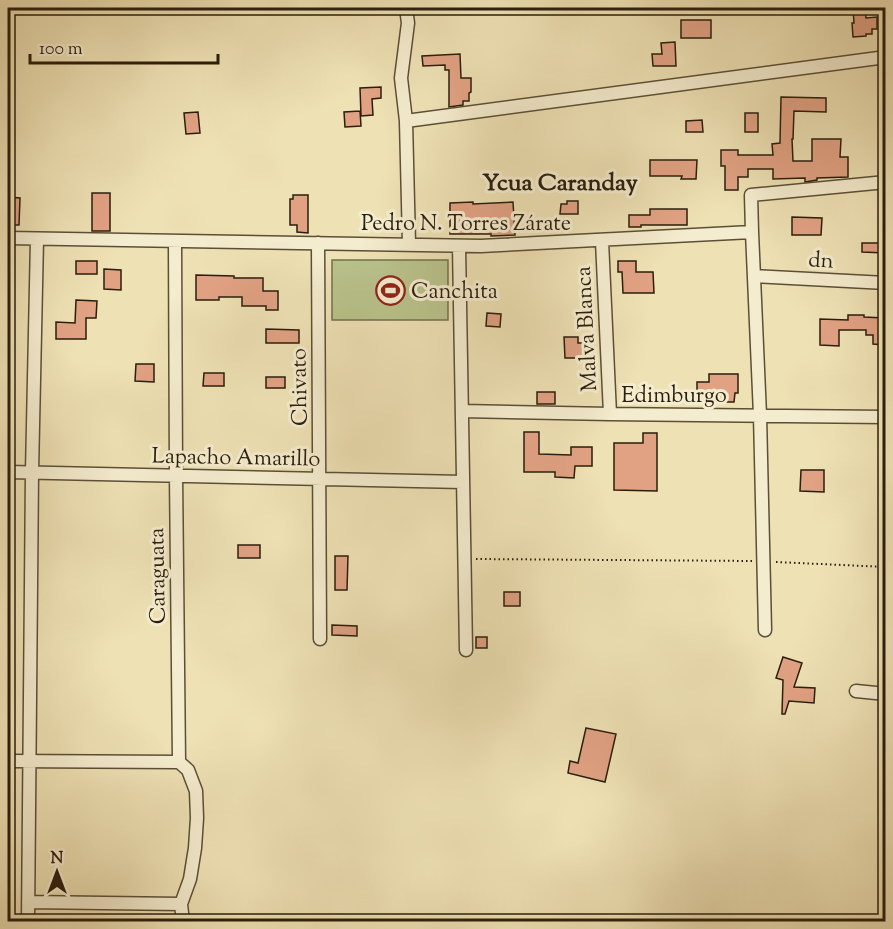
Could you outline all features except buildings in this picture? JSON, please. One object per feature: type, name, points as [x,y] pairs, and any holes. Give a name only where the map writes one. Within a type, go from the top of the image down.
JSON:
[{"type":"street","points":[[406,8],[408,23],[401,78],[406,121],[410,244]]},
{"type":"street","points":[[406,121],[885,57]]},
{"type":"street","points":[[765,630],[760,415],[751,195],[885,182]]},
{"type":"street","name":"Pedro N. Torres Zárate","points":[[8,238],[481,246],[752,232]]},
{"type":"street","points":[[28,921],[32,472],[37,239]]},
{"type":"street","name":"Caraguata","points":[[175,241],[179,762]]},
{"type":"street","name":"Malva Blanca","points":[[602,241],[610,414]]},
{"type":"street","name":"Chivato","points":[[318,243],[320,639]]},
{"type":"street","points":[[459,246],[466,650]]},
{"type":"street","name":"dn","points":[[754,276],[885,283]]},
{"type":"street","name":"Edimburgo","points":[[462,411],[885,417]]},
{"type":"street","name":"Lapacho Amarillo","points":[[8,472],[463,482]]},
{"type":"street","points":[[856,691],[885,694]]},
{"type":"street","points":[[8,761],[179,762],[188,770],[196,791],[197,818],[190,879],[182,904],[183,921]]},
{"type":"street","points":[[28,902],[182,904]]},
{"type":"path","points":[[464,558],[763,561],[885,567]]},
{"type":"green space","name":"Canchita","points":[[332,260],[448,260],[448,320],[332,320]]},
{"type":"place","name":"Canchita","points":[[390,290]]},
{"type":"district","name":"Ycua Caranday","points":[[560,182]]}]
